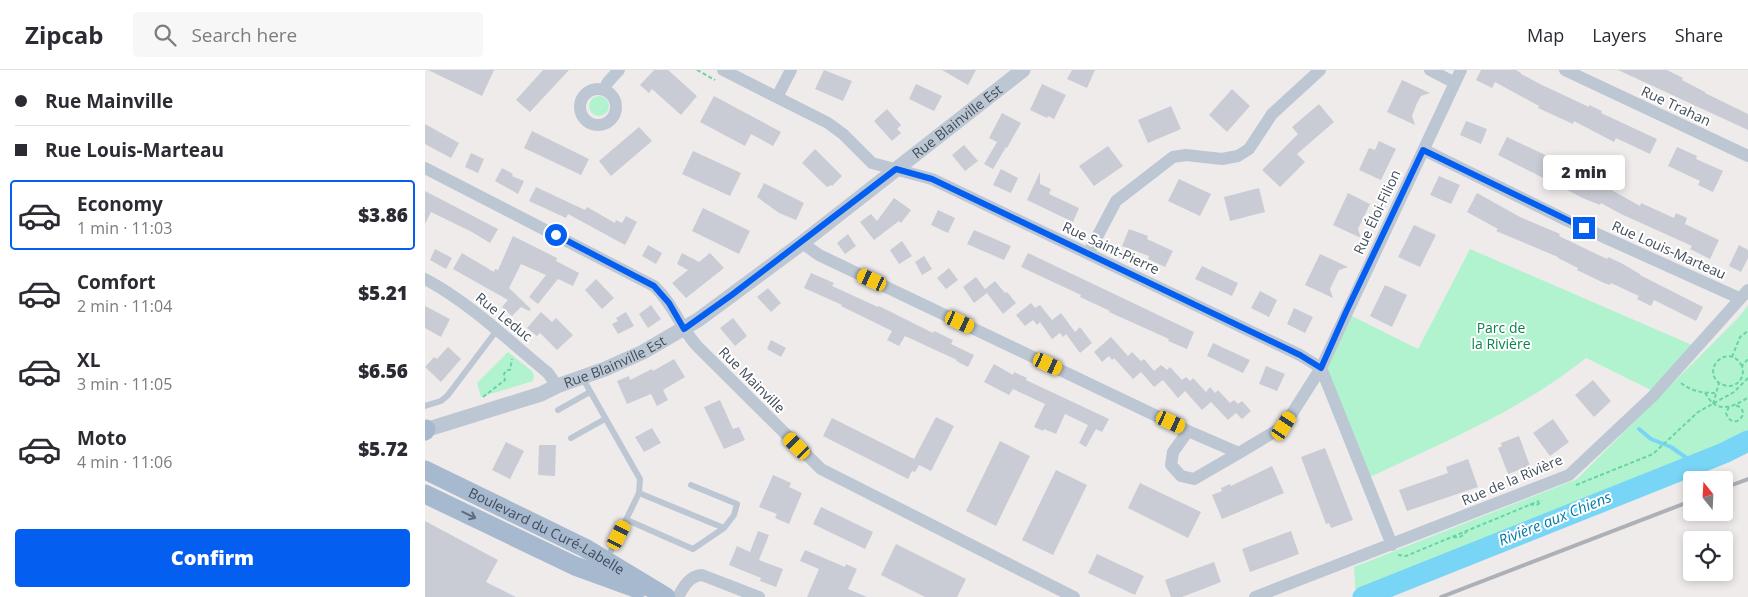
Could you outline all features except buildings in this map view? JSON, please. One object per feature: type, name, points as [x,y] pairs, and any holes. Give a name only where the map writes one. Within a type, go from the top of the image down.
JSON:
[{"type":"main road","name":"Boulevard du Curé-Labelle","points":[[426,468],[607,560],[666,597]]},
{"type":"main road","name":"Boulevard du Curé-Labelle","points":[[425,494],[575,566],[660,597]]},
{"type":"street","points":[[605,89],[608,82],[619,70]]},
{"type":"street","name":"Rue Saint-Pierre","points":[[723,70],[836,128],[872,163],[932,179],[1300,355],[1321,368]]},
{"type":"street","points":[[777,97],[791,70]]},
{"type":"street","name":"Rue Blainville Est","points":[[425,430],[541,394],[643,352],[684,329],[802,243],[1023,70]]},
{"type":"street","points":[[1430,70],[1455,83]]},
{"type":"street","name":"Rue Éloi-Filion","points":[[1188,431],[1173,452],[1171,465],[1181,476],[1194,478],[1284,426],[1321,368],[1461,70]]},
{"type":"street","name":"Rue Trahan","points":[[1565,70],[1748,156]]},
{"type":"street","points":[[1088,254],[1115,201],[1173,156],[1186,155],[1221,158],[1238,156],[1249,149],[1272,114],[1315,71]]},
{"type":"street","name":"Rue Louis-Marteau","points":[[1423,150],[1566,220],[1744,294]]},
{"type":"street","name":"Rue Mainville","points":[[425,168],[649,282],[663,295],[684,329],[714,363],[821,469],[1074,597]]},
{"type":"street","points":[[802,243],[819,255],[1188,431],[1239,453]]},
{"type":"street","name":"Rue Leduc","points":[[425,279],[459,300],[497,330],[548,373],[557,386]]},
{"type":"street","name":"Rue de la Rivière","points":[[1255,597],[1569,475],[1653,396],[1744,294]]},
{"type":"street","points":[[1321,368],[1392,545]]},
{"type":"street","points":[[678,597],[689,580],[695,576],[702,575],[759,597]]},
{"type":"lane","points":[[425,406],[441,401],[448,395],[497,330]]},
{"type":"lane","points":[[582,377],[640,478],[639,493],[607,560]]},
{"type":"lane","points":[[557,410],[590,392]]},
{"type":"lane","points":[[571,438],[605,419]]},
{"type":"lane","points":[[627,520],[693,549],[724,528],[734,516],[737,504],[691,485]]},
{"type":"lane","points":[[639,493],[724,528]]},
{"type":"path","points":[[1732,357],[1740,337],[1748,331]]},
{"type":"path","points":[[481,399],[505,380],[504,374],[507,370],[510,370],[513,354]]},
{"type":"path","points":[[1743,366],[1737,358],[1723,357],[1716,363],[1713,373],[1719,383],[1727,386],[1737,384],[1743,375],[1743,366],[1748,359]]},
{"type":"path","points":[[1672,376],[1687,388],[1705,393],[1715,393]]},
{"type":"path","points":[[1662,446],[1698,412],[1734,392],[1748,378]]},
{"type":"path","points":[[1713,404],[1719,383]]},
{"type":"path","points":[[1705,393],[1713,404],[1720,406],[1732,406],[1741,408],[1743,416],[1737,421],[1729,420],[1726,413],[1732,406],[1748,397]]},
{"type":"path","points":[[1530,504],[1535,505],[1541,500]]},
{"type":"path","points":[[1450,537],[1458,538],[1467,531]]},
{"type":"green space","points":[[599,96],[606,99],[609,106],[606,113],[599,116],[592,113],[589,106],[592,99]]},
{"type":"green space","name":"Parc de la Rivière","points":[[1470,249],[1699,348],[1659,394],[1586,358],[1561,377],[1480,425],[1366,479],[1321,368],[1346,313],[1418,349]]},
{"type":"green space","points":[[1748,305],[1748,438],[1365,597],[1356,597],[1354,567],[1577,479],[1738,318]]},
{"type":"green space","points":[[508,352],[532,371],[533,381],[481,397],[477,383]]},
{"type":"waterway","points":[[1639,429],[1651,439],[1671,447],[1695,464]]},
{"type":"waterway","name":"Rivière aux Chiens","points":[[1363,597],[1724,453],[1748,441]]},
{"type":"railway","points":[[1733,485],[1748,479]]},
{"type":"railway","points":[[1441,597],[1683,504]]},
{"type":"route","points":[[556,235],[654,286],[669,303],[684,329],[802,243],[896,169],[932,179],[1300,355],[1321,368],[1423,150],[1584,228]]}]
